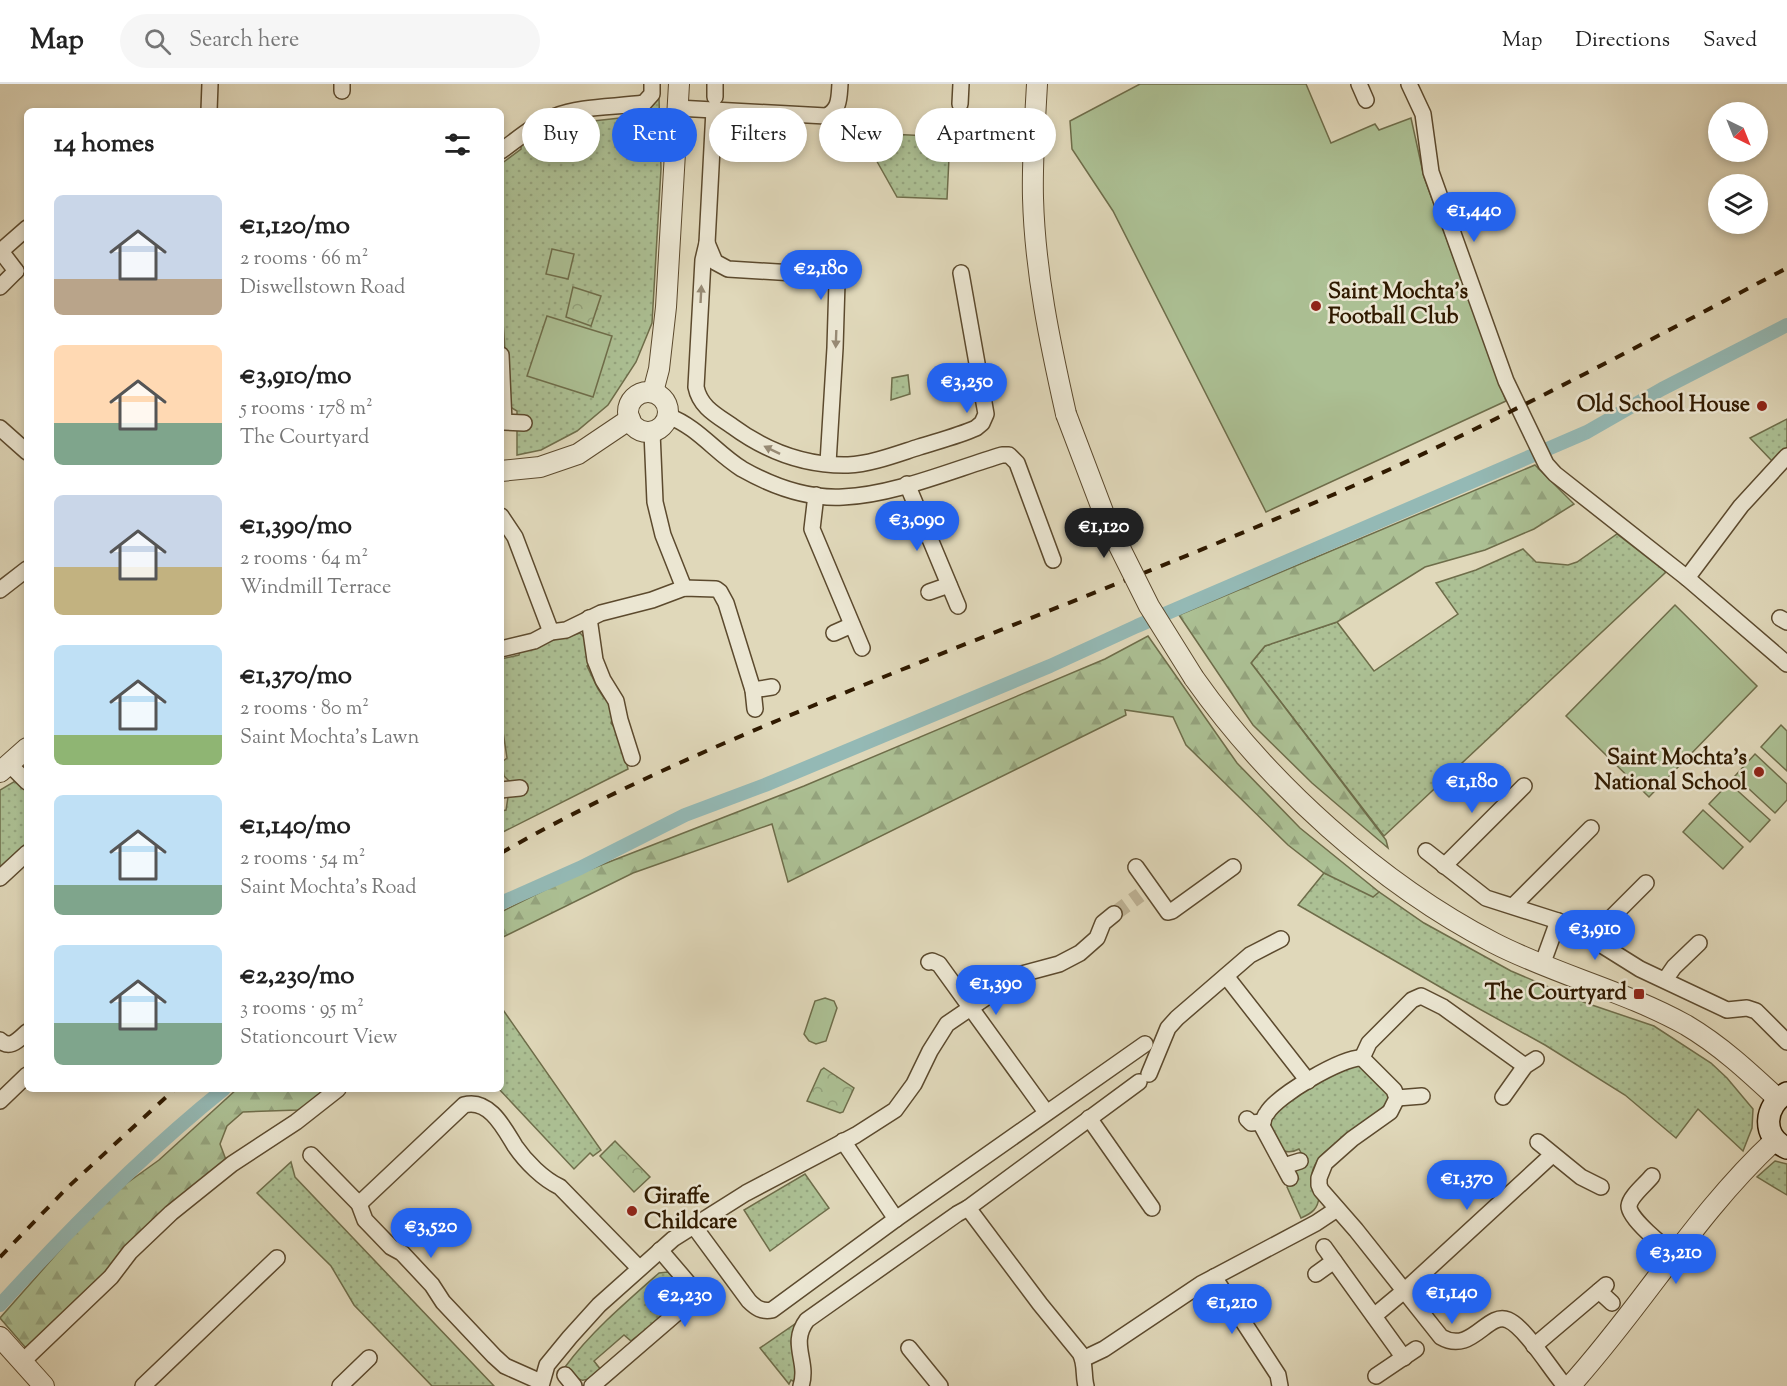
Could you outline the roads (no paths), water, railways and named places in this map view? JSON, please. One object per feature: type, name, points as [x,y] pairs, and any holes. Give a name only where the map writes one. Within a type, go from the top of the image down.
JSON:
[{"type":"main road","points":[[1781,1144],[1770,1132],[1768,1114],[1782,1096]]},
{"type":"street","points":[[209,108],[210,84]]},
{"type":"street","points":[[504,149],[532,128],[557,115],[644,103],[652,94],[652,84]]},
{"type":"street","points":[[679,84],[677,108],[715,97],[826,116],[831,114],[837,106],[840,84]]},
{"type":"street","points":[[960,104],[961,84]]},
{"type":"street","points":[[1037,84],[1033,197],[1035,238],[1047,333],[1066,414],[1107,522],[1149,606],[1209,699],[1275,776],[1370,863],[1407,890],[1494,943],[1542,965],[1642,1004],[1686,1026],[1782,1096]]},
{"type":"street","points":[[1359,84],[1366,100]]},
{"type":"street","points":[[1409,84],[1423,114],[1431,172],[1506,381],[1546,464],[1555,474],[1687,578],[1787,664]]},
{"type":"street","points":[[715,97],[696,387],[698,397],[706,408],[718,417],[771,450],[788,457],[849,465],[870,461],[976,428],[982,423],[986,414],[961,273]]},
{"type":"street","points":[[653,392],[659,369],[666,307],[674,162]]},
{"type":"street","points":[[0,287],[21,272],[0,250],[24,230]]},
{"type":"street","points":[[707,243],[715,262],[728,269],[826,275],[831,276],[837,282],[836,348],[828,464]]},
{"type":"street","points":[[653,392],[667,404],[668,416],[663,426],[652,432],[639,430],[630,419],[628,409],[639,394],[653,392]]},
{"type":"street","points":[[668,416],[688,425],[740,468],[778,486],[816,495],[841,497],[865,495],[1002,455],[1009,455],[1017,463],[1053,560]]},
{"type":"street","points":[[504,471],[540,467],[578,454],[630,419]]},
{"type":"street","points":[[504,422],[524,423]]},
{"type":"street","points":[[0,428],[24,449]]},
{"type":"street","points":[[652,432],[655,502],[663,535],[684,588]]},
{"type":"street","points":[[1687,578],[1741,506],[1787,456]]},
{"type":"street","points":[[907,484],[958,606]]},
{"type":"street","points":[[816,495],[812,529],[861,648]]},
{"type":"street","points":[[504,520],[515,537],[551,632]]},
{"type":"street","points":[[0,590],[24,571]]},
{"type":"street","points":[[929,592],[949,585]]},
{"type":"street","points":[[504,649],[534,641],[551,632],[566,630],[601,613],[652,600],[684,588],[716,589],[723,596],[753,690],[755,709]]},
{"type":"street","points":[[590,618],[595,660],[618,706],[620,720],[633,758]]},
{"type":"street","points":[[834,633],[852,625]]},
{"type":"street","points":[[753,690],[772,687]]},
{"type":"street","points":[[24,751],[5,768],[24,780]]},
{"type":"street","points":[[1444,866],[1524,786]]},
{"type":"street","points":[[504,790],[520,788]]},
{"type":"street","points":[[1514,906],[1592,828]]},
{"type":"street","points":[[1426,851],[1486,898],[1558,921],[1593,939],[1640,969],[1727,1010],[1747,1008],[1756,1011],[1787,1042]]},
{"type":"street","points":[[0,878],[24,856]]},
{"type":"street","points":[[1136,867],[1144,891],[1165,909],[1172,911],[1233,867]]},
{"type":"street","points":[[1593,939],[1646,883]]},
{"type":"street","points":[[1014,976],[1059,964],[1080,953],[1096,938],[1103,923],[1114,914]]},
{"type":"street","points":[[1542,965],[1558,921]]},
{"type":"street","points":[[801,1386],[804,1374],[798,1341],[802,1327],[807,1320],[968,1208],[1144,1078],[1168,1028],[1197,999],[1250,955],[1281,939]]},
{"type":"street","points":[[1665,980],[1674,967],[1699,943]]},
{"type":"street","points":[[929,962],[939,964],[1046,1112]]},
{"type":"street","points":[[1226,976],[1308,1081]]},
{"type":"street","points":[[311,1155],[359,1204],[365,1220],[390,1247],[402,1252],[432,1285],[443,1302],[494,1356],[505,1366],[541,1384],[547,1365],[570,1336],[599,1305],[660,1250],[693,1225],[746,1193],[843,1142],[895,1110],[914,1084],[930,1051],[947,1024],[994,992]]},
{"type":"street","points":[[1362,1058],[1373,1038],[1412,1000],[1421,996],[1443,1007],[1531,1062],[1503,1097]]},
{"type":"street","points":[[0,1040],[6,1045],[21,1037]]},
{"type":"street","points":[[693,1225],[749,1301],[758,1309],[772,1310],[1046,1112],[1145,1044]]},
{"type":"street","points":[[1300,1161],[1287,1172],[1262,1126],[1267,1113],[1273,1106],[1308,1081],[1352,1059],[1362,1058]]},
{"type":"street","points":[[1362,1058],[1394,1090],[1397,1098],[1390,1112],[1344,1145],[1325,1163],[1318,1178],[1321,1190],[1356,1230],[1436,1332],[1446,1340],[1458,1342],[1467,1340],[1496,1320],[1503,1319],[1515,1325],[1565,1386]]},
{"type":"street","points":[[0,1101],[24,1078]]},
{"type":"street","points":[[22,1362],[111,1277],[130,1252],[163,1220],[232,1164],[296,1122],[334,1092]]},
{"type":"street","points":[[1397,1098],[1422,1096]]},
{"type":"street","points":[[359,1204],[464,1105],[479,1104],[486,1108],[510,1135],[515,1146],[547,1180],[560,1188],[639,1268]]},
{"type":"street","points":[[1089,1118],[1152,1208]]},
{"type":"street","points":[[1247,1119],[1251,1123],[1263,1122]]},
{"type":"street","points":[[843,1142],[896,1219]]},
{"type":"street","points":[[1538,1142],[1581,1177],[1600,1187]]},
{"type":"street","points":[[1570,1386],[1627,1319],[1724,1191],[1781,1144]]},
{"type":"street","points":[[1374,1316],[1404,1292],[1552,1155]]},
{"type":"street","points":[[1652,1176],[1634,1196],[1629,1204],[1630,1210],[1655,1238],[1675,1254]]},
{"type":"street","points":[[968,1208],[1083,1359],[1083,1377],[1086,1386]]},
{"type":"street","points":[[1083,1359],[1104,1349],[1180,1296],[1316,1223],[1337,1209]]},
{"type":"street","points":[[1324,1247],[1374,1316],[1410,1354],[1376,1376]]},
{"type":"street","points":[[592,1386],[686,1305],[690,1299],[692,1289],[689,1284],[660,1250]]},
{"type":"street","points":[[143,1386],[277,1258]]},
{"type":"street","points":[[1316,1274],[1334,1261]]},
{"type":"street","points":[[1214,1277],[1278,1375],[1280,1386]]},
{"type":"street","points":[[1534,1346],[1603,1288],[1612,1303]]},
{"type":"street","points":[[0,1337],[44,1386]]},
{"type":"street","points":[[909,1348],[939,1386]]},
{"type":"street","points":[[340,1386],[369,1358]]},
{"type":"waterway","points":[[504,902],[580,868],[685,815],[765,785],[1050,666],[1137,626],[1587,432],[1662,389],[1787,325]]},
{"type":"waterway","points":[[0,1305],[108,1192],[220,1092]]},
{"type":"tunnel","points":[[1114,914],[1140,895]]},
{"type":"tunnel","points":[[994,992],[1014,976]]},
{"type":"railway","points":[[504,851],[619,791],[740,736],[1354,486],[1541,396],[1787,268]]},
{"type":"railway","points":[[0,1257],[68,1187],[172,1092]]},
{"type":"place","name":"Saint Mochta's Football Club","points":[[1316,306]]},
{"type":"place","name":"Old School House","points":[[1762,406]]},
{"type":"place","name":"Saint Mochta's National School","points":[[1759,772]]},
{"type":"place","name":"The Courtyard","points":[[1639,994]]},
{"type":"place","name":"Giraffe Childcare","points":[[632,1211]]}]
